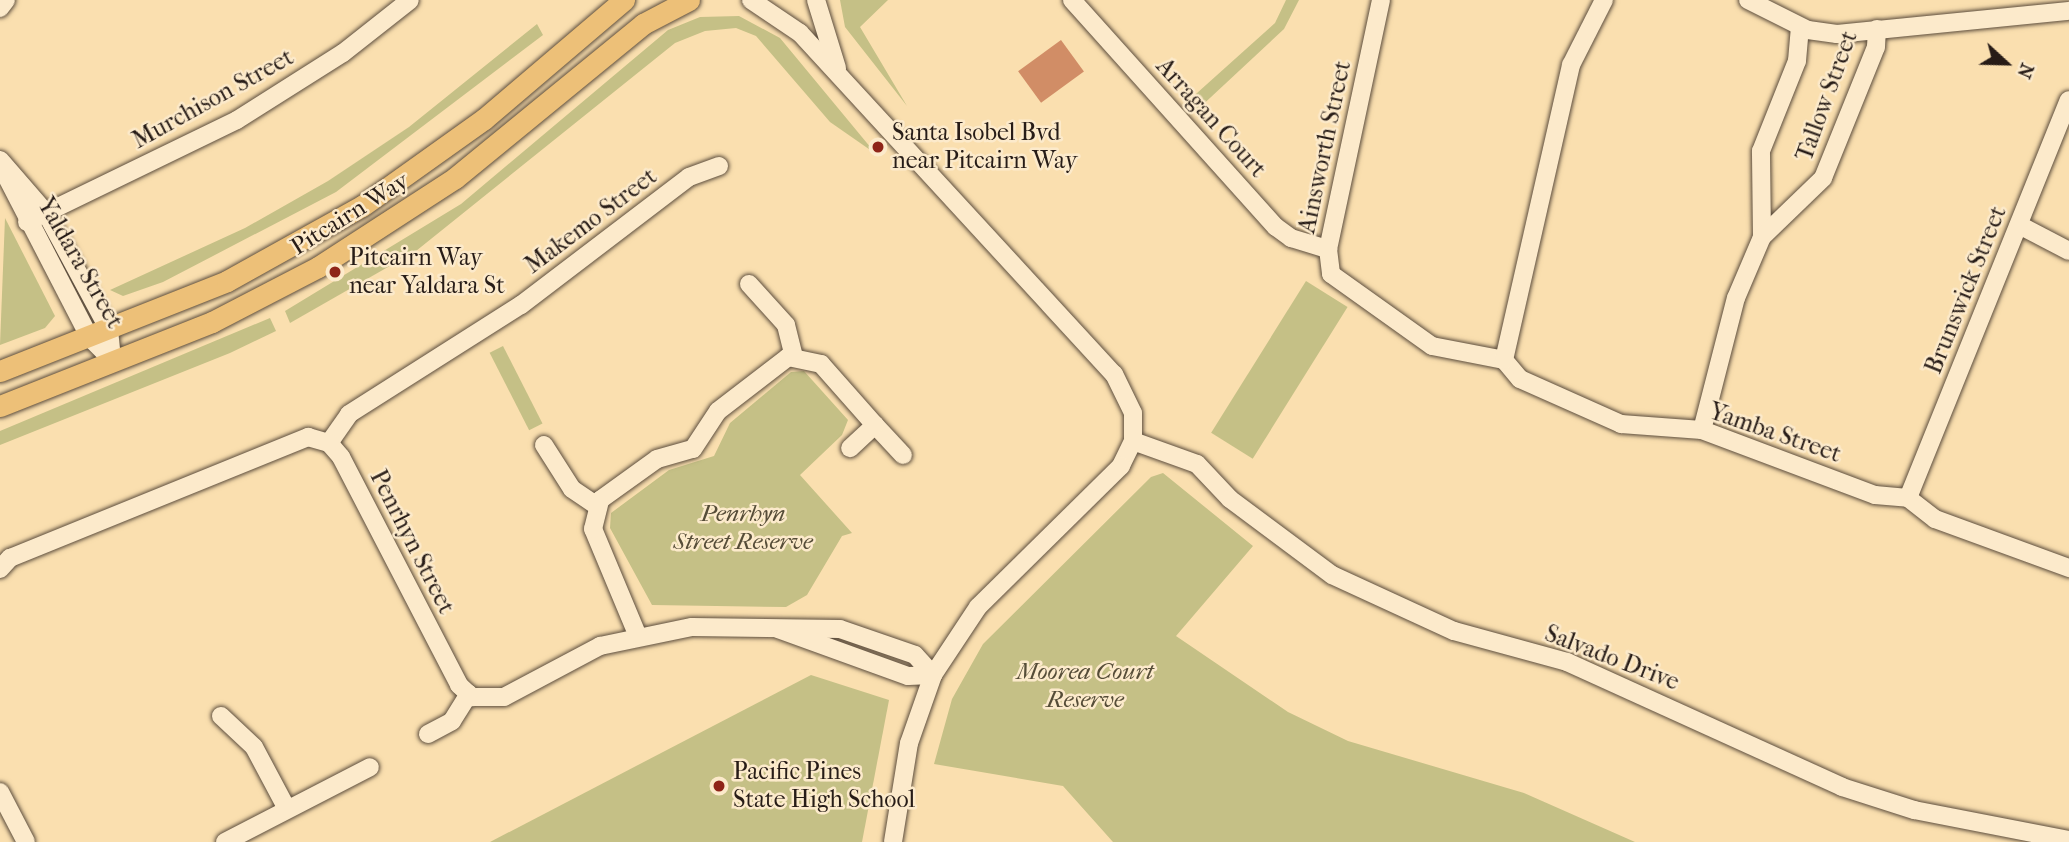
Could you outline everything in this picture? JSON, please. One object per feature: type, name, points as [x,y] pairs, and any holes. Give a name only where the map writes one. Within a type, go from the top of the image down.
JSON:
[{"type":"main road","name":"Pitcairn Way","points":[[0,371],[100,334],[226,281],[362,206],[484,120],[624,0]]},
{"type":"main road","name":"Pitcairn Way","points":[[0,406],[212,322],[382,228],[513,133],[643,24],[689,0]]},
{"type":"street","points":[[0,8],[6,0]]},
{"type":"street","points":[[751,0],[800,33],[1114,374],[1130,401],[1133,441],[1121,466],[978,607],[933,676],[909,743],[893,842]]},
{"type":"street","points":[[816,0],[841,78]]},
{"type":"street","name":"Arragan Court","points":[[1072,0],[1276,227],[1291,238],[1328,249]]},
{"type":"street","name":"Ainsworth Street","points":[[1381,0],[1328,249],[1331,274],[1422,340],[1504,360]]},
{"type":"street","points":[[1504,360],[1571,65],[1604,0]]},
{"type":"street","points":[[1748,0],[1800,27],[1837,34],[2069,11]]},
{"type":"street","name":"Murchison Street","points":[[27,222],[237,120],[404,2]]},
{"type":"street","name":"Tallow Street","points":[[1762,237],[1761,151],[1797,61],[1800,27]]},
{"type":"street","name":"Tallow Street","points":[[1702,430],[1736,298],[1762,237],[1823,178],[1876,47],[1877,29]]},
{"type":"street","name":"Brunswick Street","points":[[1908,498],[2069,100]]},
{"type":"street","name":"Yaldara Street","points":[[0,162],[27,222],[100,334]]},
{"type":"street","name":"Yaldara Street","points":[[0,162],[47,213],[112,360]]},
{"type":"street","name":"Makemo Street","points":[[329,443],[349,414],[521,305],[689,177],[719,166]]},
{"type":"street","points":[[2019,225],[2069,251]]},
{"type":"street","points":[[749,284],[786,325],[794,356]]},
{"type":"street","points":[[794,356],[821,364],[903,455]]},
{"type":"street","points":[[637,634],[593,529],[596,505],[657,459],[700,444],[719,411],[794,356]]},
{"type":"street","name":"Yamba Street","points":[[1504,360],[1520,379],[1620,424],[1702,430],[1875,495],[1908,498]]},
{"type":"street","points":[[850,448],[875,425]]},
{"type":"street","points":[[0,569],[10,558],[297,439],[329,443]]},
{"type":"street","name":"Salvado Drive","points":[[1133,441],[1198,464],[1230,499],[1332,575],[1454,631],[1567,662],[1842,787],[1914,810],[2069,839]]},
{"type":"street","name":"Penrhyn Street","points":[[329,443],[469,694]]},
{"type":"street","points":[[544,445],[572,489],[596,505]]},
{"type":"street","points":[[1908,498],[1935,519],[2069,568]]},
{"type":"street","points":[[428,734],[452,721],[469,694],[505,697],[600,646],[637,634],[775,628],[908,676],[933,676]]},
{"type":"street","points":[[221,716],[254,747],[287,810]]},
{"type":"street","points":[[225,842],[370,767]]},
{"type":"street","points":[[0,792],[26,842]]},
{"type":"green space","points":[[840,0],[888,0],[860,27],[907,106],[845,27]]},
{"type":"green space","points":[[1286,0],[1299,0],[1284,29],[1196,111],[1187,102],[1275,23]]},
{"type":"green space","points":[[739,16],[780,38],[876,154],[830,122],[756,36],[736,28],[705,31],[675,43],[416,251],[290,323],[285,311],[461,204],[668,30],[700,17]]},
{"type":"green space","points":[[537,24],[543,35],[336,192],[163,282],[123,296],[110,290],[245,228],[328,181],[409,127]]},
{"type":"green space","points":[[5,218],[55,316],[45,328],[0,345]]},
{"type":"green space","points":[[1306,281],[1348,307],[1253,459],[1211,433]]},
{"type":"green space","points":[[270,318],[276,331],[230,353],[0,445],[0,431]]},
{"type":"green space","points":[[503,346],[542,424],[529,430],[490,353]]},
{"type":"green space","name":"Penrhyn Street Reserve","points":[[804,371],[848,420],[842,435],[800,475],[852,533],[842,536],[807,595],[786,607],[652,605],[610,528],[611,513],[669,470],[714,456],[730,423],[791,372]]},
{"type":"green space","name":"Moorea Court Reserve","points":[[1163,473],[1253,546],[1176,636],[1288,712],[1348,741],[1524,793],[1635,842],[1113,842],[1063,786],[934,764],[952,699],[983,644],[1151,477]]},
{"type":"green space","name":"Pacific Pines State High School","points":[[811,675],[889,700],[862,842],[490,842]]},
{"type":"building","points":[[1061,40],[1084,72],[1041,103],[1018,71]]},
{"type":"place","name":"Santa Isobel Bvd near Pitcairn Way","points":[[878,147]]},
{"type":"place","name":"Pitcairn Way near Yaldara St","points":[[335,272]]},
{"type":"place","name":"Pacific Pines State High School","points":[[719,786]]}]
